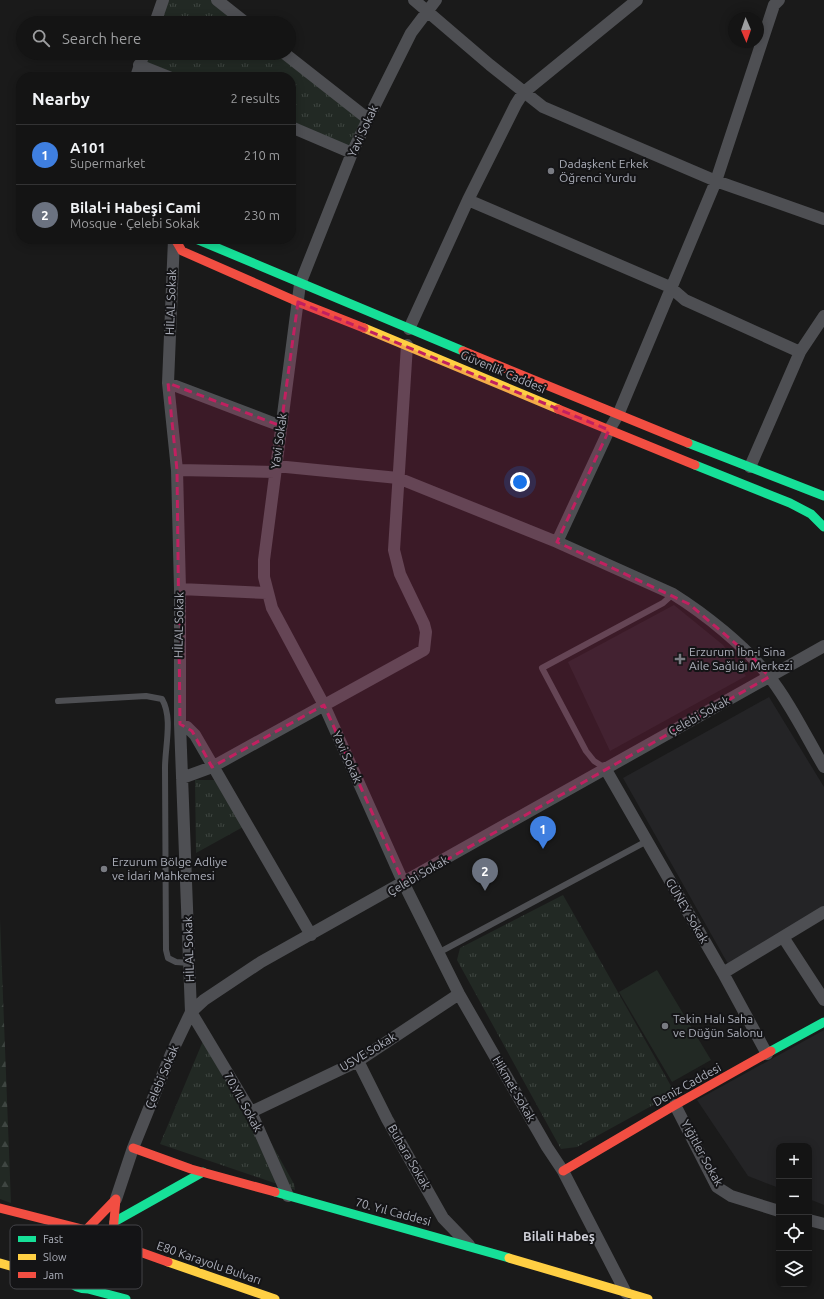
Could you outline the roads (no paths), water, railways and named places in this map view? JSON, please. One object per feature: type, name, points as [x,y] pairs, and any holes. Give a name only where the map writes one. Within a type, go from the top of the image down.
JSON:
[{"type":"main road","name":"Güvenlik Caddesi","points":[[177,244],[182,251],[298,302],[407,345],[608,430],[790,503],[819,504]]},
{"type":"main road","name":"Güvenlik Caddesi","points":[[208,244],[409,329],[750,467],[819,504],[824,526]]},
{"type":"main road","name":"Deniz Caddesi","points":[[563,1171],[675,1105],[824,1022]]},
{"type":"main road","name":"70. Yıl Caddesi","points":[[133,1148],[203,1172],[470,1246],[648,1299]]},
{"type":"main road","points":[[114,1222],[203,1172]]},
{"type":"main road","points":[[114,1225],[116,1199]]},
{"type":"main road","points":[[91,1225],[116,1199]]},
{"type":"main road","points":[[0,1208],[66,1225]]},
{"type":"main road","name":"E80 Karayolu Bulvarı","points":[[142,1252],[275,1299]]},
{"type":"main road","points":[[0,1263],[10,1266]]},
{"type":"main road","points":[[88,1289],[126,1299]]},
{"type":"street","points":[[157,16],[163,0]]},
{"type":"street","points":[[217,0],[237,16]]},
{"type":"street","points":[[414,0],[523,93],[543,107],[716,181],[824,219]]},
{"type":"street","name":"Yavi Sokak","points":[[404,884],[324,705],[272,608],[267,594],[264,560],[300,284],[352,153],[368,119],[411,34],[427,10],[436,0]]},
{"type":"street","points":[[409,329],[468,200],[523,93],[637,0]]},
{"type":"street","points":[[557,542],[608,430],[618,414],[670,287],[716,181],[773,2]]},
{"type":"street","points":[[137,72],[141,60]]},
{"type":"street","points":[[293,60],[368,119]]},
{"type":"street","points":[[139,65],[156,72]]},
{"type":"street","points":[[296,129],[352,153]]},
{"type":"street","points":[[468,200],[670,287],[685,300],[800,352]]},
{"type":"street","name":"HİLAL Sokak","points":[[174,244],[168,383],[177,470],[180,588],[180,724],[191,1012]]},
{"type":"street","points":[[750,467],[800,352],[824,316]]},
{"type":"street","points":[[182,778],[212,767],[424,650],[426,632],[424,624],[400,574],[394,550],[407,345]]},
{"type":"street","points":[[168,383],[281,426]]},
{"type":"street","points":[[177,470],[275,469],[398,478],[557,542],[673,594],[689,604],[742,648],[769,677],[824,767]]},
{"type":"street","points":[[180,588],[267,594]]},
{"type":"street","name":"Çelebi Sokak","points":[[116,1199],[133,1148],[171,1054],[191,1012],[204,1000],[261,962],[404,884],[605,768],[824,646]]},
{"type":"street","points":[[180,724],[192,731],[311,935]]},
{"type":"street","name":"GÜNEY Sokak","points":[[605,768],[723,973],[767,1054]]},
{"type":"street","name":"Hikmet Sokak","points":[[404,884],[458,994],[547,1147],[563,1171],[626,1293]]},
{"type":"street","points":[[723,973],[824,912]]},
{"type":"street","points":[[783,938],[824,1000]]},
{"type":"street","name":"USVE Sokak","points":[[251,1112],[358,1061],[458,994]]},
{"type":"street","name":"70.YIL Sokak","points":[[191,1012],[251,1112],[288,1196]]},
{"type":"street","name":"Buhara Sokak","points":[[358,1061],[387,1119],[443,1218],[470,1246]]},
{"type":"street","name":"Yiğitler Sokak","points":[[675,1105],[717,1187],[731,1196],[776,1210]]},
{"type":"street","points":[[812,1221],[824,1224]]},
{"type":"lane","points":[[605,768],[594,761],[586,751],[542,668],[663,603],[673,594]]},
{"type":"lane","points":[[58,700],[146,696],[162,699],[166,705],[166,950],[168,958],[176,962],[189,963]]},
{"type":"lane","points":[[438,953],[647,841]]},
{"type":"place","name":"Dadaşkent Erkek Öğrenci Yurdu","points":[[551,171]]},
{"type":"place","name":"Erzurum İbn-i Sina Aile Sağlığı Merkezi","points":[[680,659]]},
{"type":"place","name":"A101","points":[[543,849]]},
{"type":"place","name":"Erzurum Bölge Adliye ve İdari Mahkemesi","points":[[104,869]]},
{"type":"place","name":"Bilal-i Habeşi Cami","points":[[485,891]]},
{"type":"place","name":"Tekin Halı Saha ve Düğün Salonu","points":[[665,1026]]},
{"type":"district","name":"Bilali Habeş","points":[[559,1236]]}]
